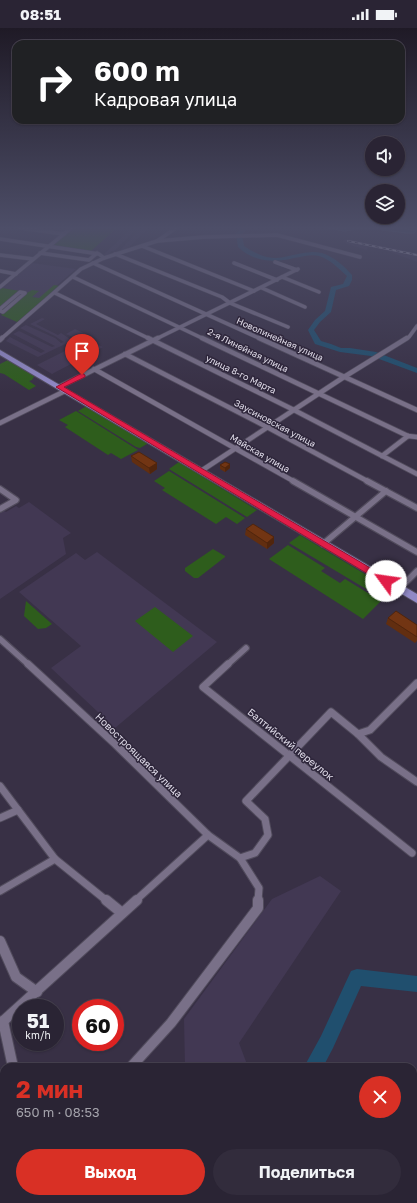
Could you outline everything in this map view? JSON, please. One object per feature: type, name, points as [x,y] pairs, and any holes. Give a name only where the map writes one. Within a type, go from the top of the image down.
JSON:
[{"type":"main road","points":[[0,352],[417,599]]},
{"type":"street","points":[[0,340],[67,283]]},
{"type":"street","name":"2-я Линейная улица","points":[[86,283],[408,436],[417,437]]},
{"type":"street","name":"Новолинейная улица","points":[[136,283],[417,410]]},
{"type":"street","points":[[189,283],[222,297],[230,303],[288,327]]},
{"type":"street","points":[[234,283],[254,291]]},
{"type":"street","points":[[0,423],[94,370],[271,283]]},
{"type":"street","points":[[296,283],[318,292]]},
{"type":"street","points":[[262,288],[306,307]]},
{"type":"street","points":[[20,292],[25,293],[3,312],[0,310],[20,292]]},
{"type":"street","name":"улица 8-го Марта","points":[[55,294],[153,340],[294,410],[417,474]]},
{"type":"street","points":[[4,306],[9,307]]},
{"type":"street","points":[[201,471],[344,376],[409,337],[417,326]]},
{"type":"street","name":"Заусиновская улица","points":[[125,354],[267,427],[417,508]]},
{"type":"street","name":"Майская улица","points":[[94,370],[236,448],[417,552]]},
{"type":"street","points":[[382,456],[408,436]]},
{"type":"street","points":[[0,489],[16,500],[0,509]]},
{"type":"street","points":[[323,544],[386,491]]},
{"type":"street","points":[[399,589],[417,572]]},
{"type":"street","name":"Новостроящаяся улица","points":[[0,639],[115,744],[208,835],[240,858],[260,888],[258,908],[171,1023],[135,1063]]},
{"type":"street","name":"Балтийский переулок","points":[[246,648],[203,687],[412,853]]},
{"type":"street","points":[[358,734],[370,730],[417,683]]},
{"type":"street","points":[[240,858],[255,853],[268,835],[265,819],[246,801],[331,712],[358,734],[381,757],[417,782]]},
{"type":"street","points":[[0,786],[55,859],[122,913]]},
{"type":"street","points":[[0,818],[18,810]]},
{"type":"street","points":[[12,1063],[2,1023],[208,835]]},
{"type":"street","points":[[0,891],[55,859]]},
{"type":"street","points":[[0,941],[16,977],[37,992]]},
{"type":"shaded area","points":[[8,283],[60,283],[37,302],[0,296],[0,290]]},
{"type":"shaded area","points":[[42,318],[45,319],[36,324],[58,335],[61,333],[70,339],[73,337],[66,334],[75,329],[86,334],[38,357],[6,341],[10,337],[41,353],[45,351],[13,334],[19,331],[52,347],[55,346],[20,328],[26,325],[55,338],[61,343],[64,342],[30,324]]},
{"type":"shaded area","points":[[87,340],[103,347],[52,374],[37,365]]},
{"type":"shaded area","points":[[29,502],[71,533],[63,538],[66,554],[0,599],[0,511],[3,510],[6,512],[16,506],[19,508]]},
{"type":"shaded area","points":[[97,552],[217,642],[115,728],[51,668],[81,646],[19,592],[76,553],[85,560]]},
{"type":"shaded area","points":[[320,876],[341,891],[239,1043],[246,1063],[185,1063],[184,1019],[272,899]]},
{"type":"green space","points":[[54,285],[60,286],[17,322],[1,315],[32,290],[39,291],[32,297],[39,298]]},
{"type":"green space","points":[[0,289],[20,291],[0,307]]},
{"type":"green space","points":[[10,359],[35,375],[32,380],[29,381],[36,386],[29,390],[0,373],[0,364]]},
{"type":"green space","points":[[88,407],[147,442],[147,444],[140,448],[136,447],[78,411]]},
{"type":"green space","points":[[76,411],[138,450],[121,459],[111,453],[108,455],[65,427],[68,425],[59,420]]},
{"type":"green space","points":[[179,462],[257,510],[247,517],[169,469]]},
{"type":"green space","points":[[169,471],[245,518],[237,524],[226,517],[216,524],[162,490],[165,488],[154,481]]},
{"type":"green space","points":[[300,535],[388,588],[386,595],[383,599],[289,543]]},
{"type":"green space","points":[[288,545],[325,568],[321,571],[340,583],[345,579],[381,601],[363,619],[269,559]]},
{"type":"green space","points":[[213,549],[225,557],[198,578],[194,578],[185,571],[185,568]]},
{"type":"green space","points":[[26,601],[52,624],[46,628],[38,629],[24,616]]},
{"type":"green space","points":[[155,607],[193,636],[173,652],[135,621]]},
{"type":"building","points":[[139,452],[157,463],[149,468],[131,456]]},
{"type":"building","points":[[225,462],[230,464],[225,468],[220,465]]},
{"type":"building","points":[[253,524],[274,537],[267,543],[246,529]]},
{"type":"building","points":[[396,611],[417,625],[417,637],[388,618]]},
{"type":"waterway","points":[[348,283],[345,286],[333,288],[328,312],[317,321],[311,330],[318,342],[340,350],[350,350],[373,354],[417,371]]},
{"type":"waterway","points":[[315,1063],[327,1042],[357,977],[417,984]]},
{"type":"route","points":[[82,375],[59,387],[386,581]]}]
